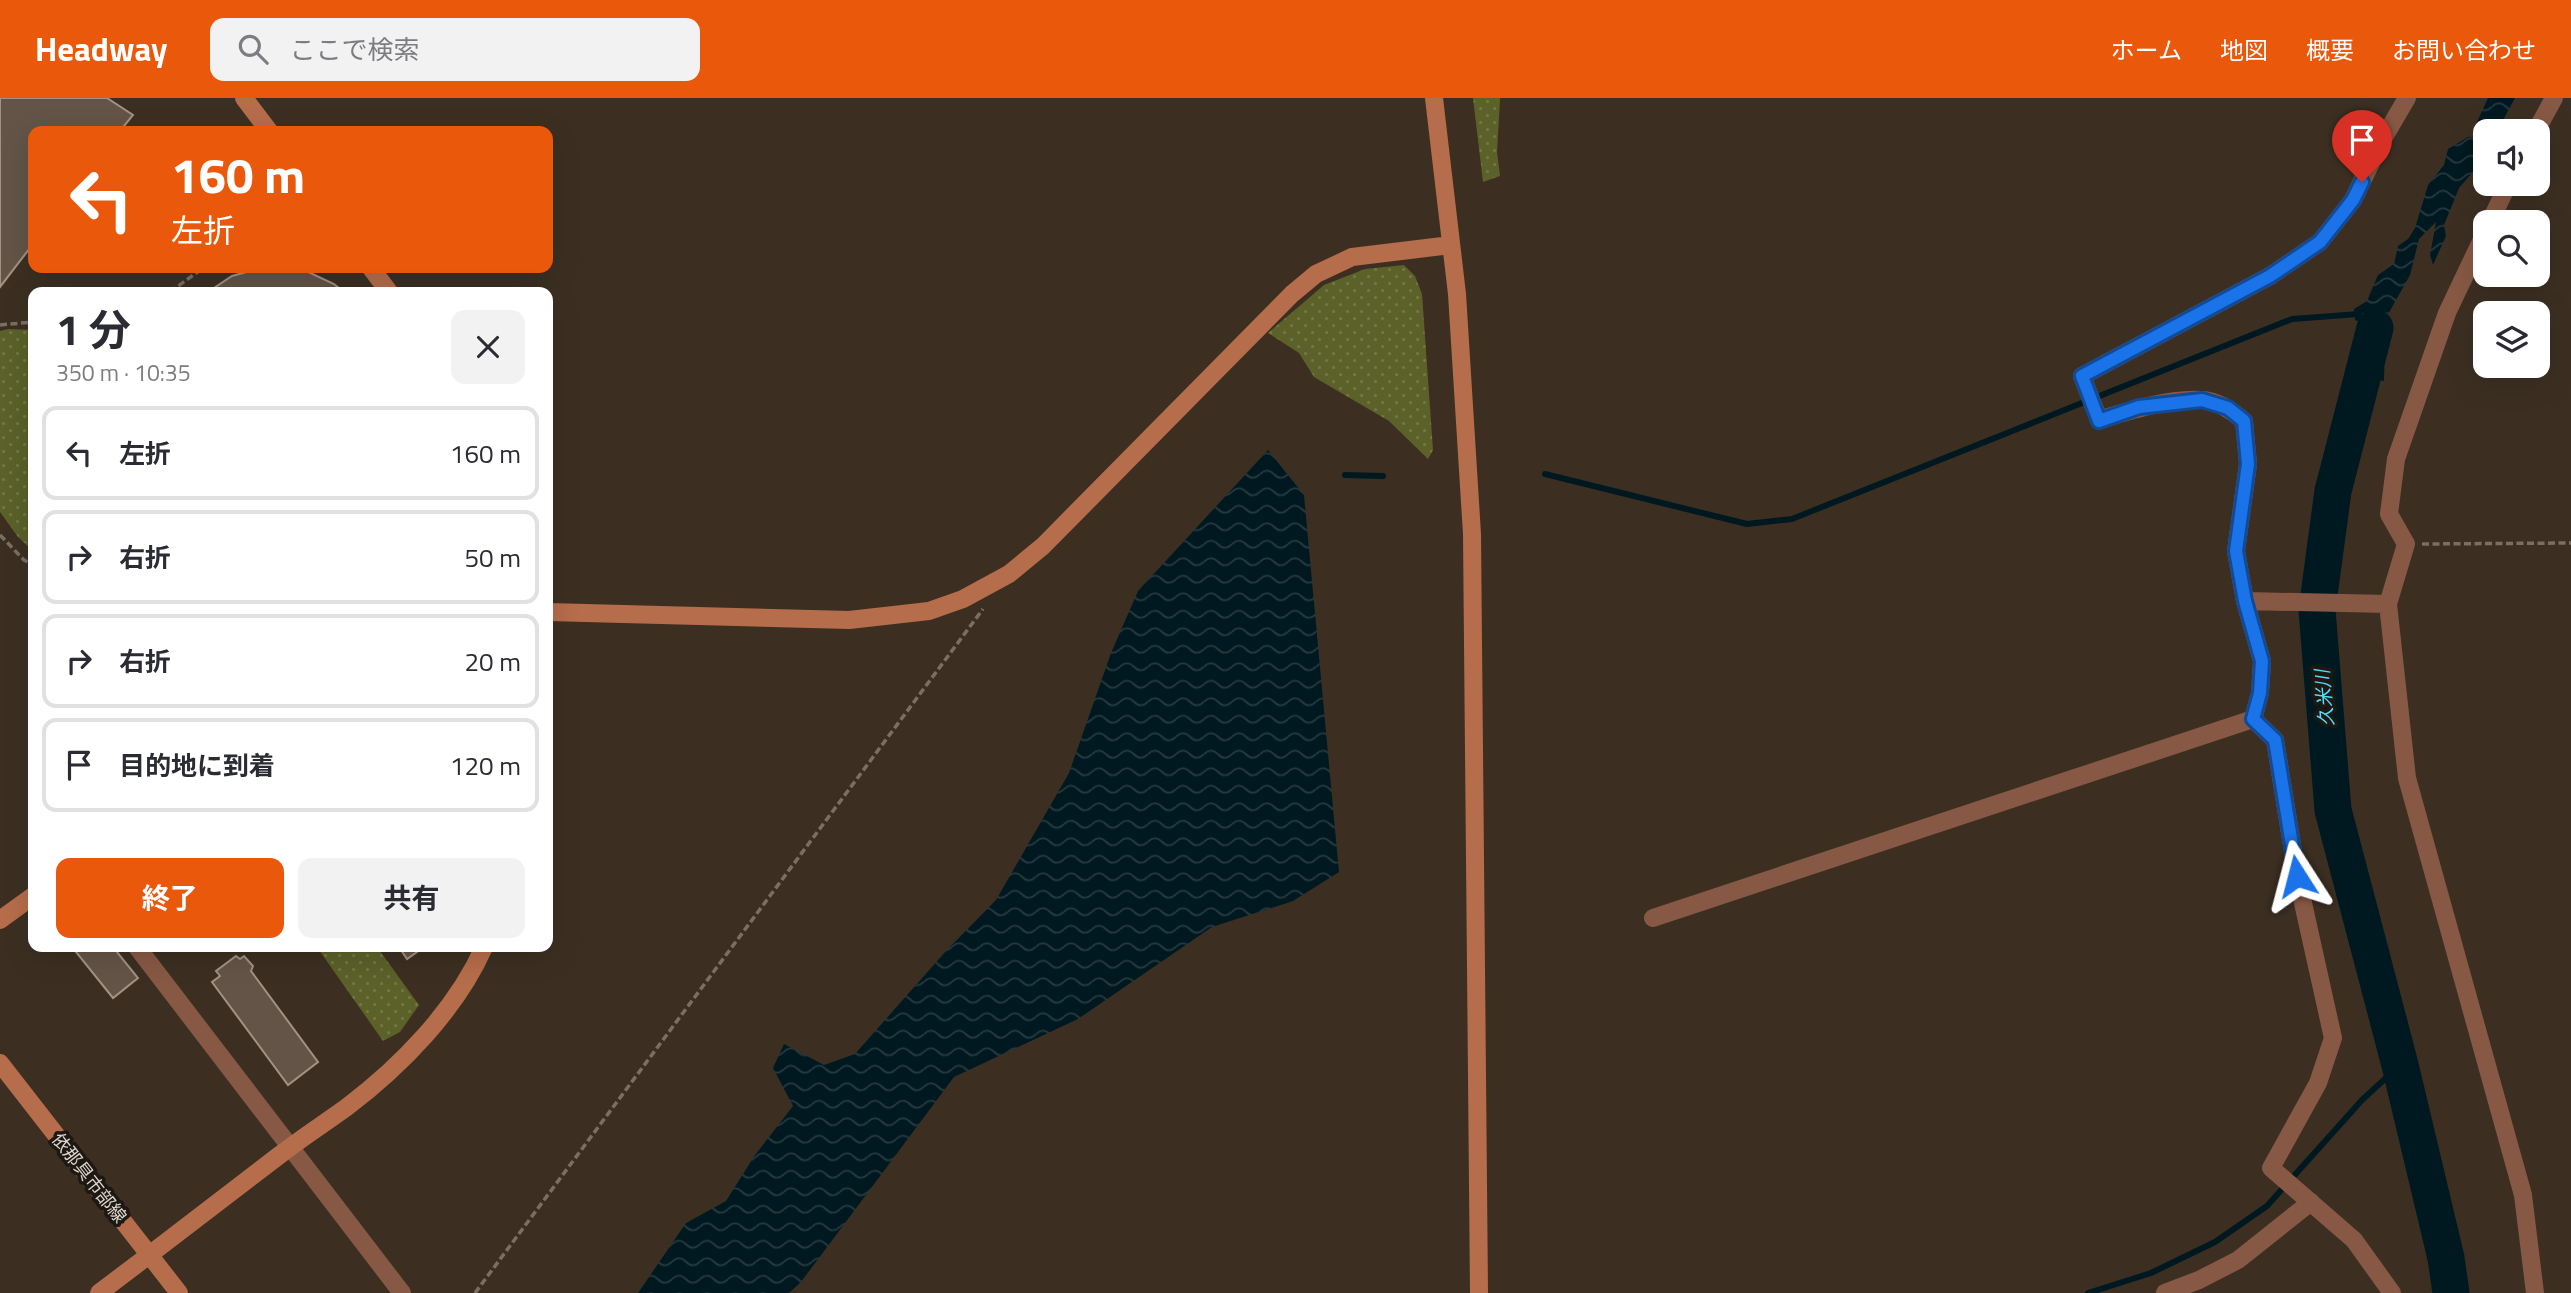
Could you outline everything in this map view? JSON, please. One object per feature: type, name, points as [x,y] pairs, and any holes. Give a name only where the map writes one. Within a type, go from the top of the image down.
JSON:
[{"type":"street","points":[[244,98],[265,126]]},
{"type":"street","points":[[1434,98],[1457,293],[1472,534],[1479,1293]]},
{"type":"street","points":[[2253,719],[2260,693],[2262,661],[2254,602],[2236,551],[2248,464],[2244,421],[2228,408],[2202,400],[2139,407],[2099,421],[2082,376],[2270,276],[2320,242],[2353,200],[2380,144],[2407,98]]},
{"type":"street","points":[[2543,119],[2554,98]]},
{"type":"street","points":[[553,612],[849,620],[929,611],[963,599],[1009,575],[1044,546],[1292,294],[1316,274],[1352,257],[1451,245]]},
{"type":"street","points":[[2473,258],[2447,313],[2396,459],[2389,514],[2406,544],[2388,604],[2407,778],[2523,1195],[2535,1293]]},
{"type":"street","points":[[2254,602],[2388,604]]},
{"type":"street","points":[[1653,918],[2253,719]]},
{"type":"street","points":[[2253,719],[2275,740],[2297,876],[2333,1038],[2318,1083],[2271,1168],[2354,1240],[2392,1293]]},
{"type":"street","points":[[0,920],[28,899]]},
{"type":"street","points":[[141,952],[402,1293]]},
{"type":"street","points":[[99,1293],[290,1147],[349,1106],[405,1056],[442,1014],[482,952]]},
{"type":"street","name":"依那具市部線","points":[[0,1063],[179,1293]]},
{"type":"street","points":[[2165,1293],[2199,1280],[2238,1260],[2308,1200]]},
{"type":"path","points":[[177,287],[196,273]]},
{"type":"path","points":[[0,325],[28,322]]},
{"type":"path","points":[[0,535],[28,562]]},
{"type":"path","points":[[2406,544],[2571,543]]},
{"type":"path","points":[[475,1293],[984,608]]},
{"type":"green space","points":[[1473,98],[1500,98],[1497,152],[1500,176],[1483,182]]},
{"type":"green space","points":[[1404,265],[1415,276],[1422,294],[1433,450],[1428,459],[1389,421],[1314,377],[1299,353],[1268,333],[1324,285],[1365,269]]},
{"type":"green space","points":[[28,330],[28,546],[0,512],[0,331]]},
{"type":"green space","points":[[320,952],[381,952],[419,1005],[400,1032],[383,1041]]},
{"type":"water","points":[[2488,98],[2515,98],[2504,119],[2478,119]]},
{"type":"water","points":[[2468,137],[2473,137],[2473,172],[2459,188],[2444,225],[2446,236],[2433,265],[2430,255],[2436,222],[2419,239],[2410,275],[2386,318],[2384,381],[2354,375],[2368,337],[2368,326],[2355,320],[2354,309],[2367,301],[2378,275],[2394,264],[2398,246],[2408,239],[2415,228],[2428,185],[2444,165],[2448,149]]},
{"type":"water","points":[[1268,450],[1304,495],[1339,872],[1293,901],[1212,927],[1078,1019],[954,1077],[801,1282],[789,1293],[638,1293],[686,1223],[726,1201],[755,1155],[793,1106],[773,1068],[784,1044],[824,1065],[855,1054],[946,951],[996,900],[1069,773],[1111,653],[1138,591]]},
{"type":"building","points":[[0,98],[107,98],[133,115],[124,126],[28,126],[28,251],[0,287]]},
{"type":"building","points":[[243,273],[311,273],[338,287],[216,287],[232,276]]},
{"type":"building","points":[[76,952],[117,952],[138,978],[113,998]]},
{"type":"building","points":[[402,952],[417,952],[407,959]]},
{"type":"building","points":[[236,956],[240,959],[244,956],[253,966],[251,971],[318,1062],[288,1085],[212,982],[220,976],[216,971]]},
{"type":"waterway","points":[[1545,474],[1747,524],[1792,519],[2292,319],[2359,314]]},
{"type":"waterway","name":"久米川","points":[[2375,328],[2333,491],[2317,610],[2333,810],[2400,1065],[2446,1258],[2451,1293]]},
{"type":"waterway","points":[[1345,475],[1383,476]]},
{"type":"waterway","points":[[2088,1293],[2151,1273],[2215,1242],[2267,1206],[2362,1100],[2400,1065]]},
{"type":"route","points":[[2297,876],[2275,740],[2253,719],[2260,693],[2262,661],[2245,601],[2236,551],[2248,464],[2244,421],[2228,408],[2202,400],[2139,407],[2099,421],[2082,376],[2270,276],[2320,242],[2353,200],[2362,182]]}]
